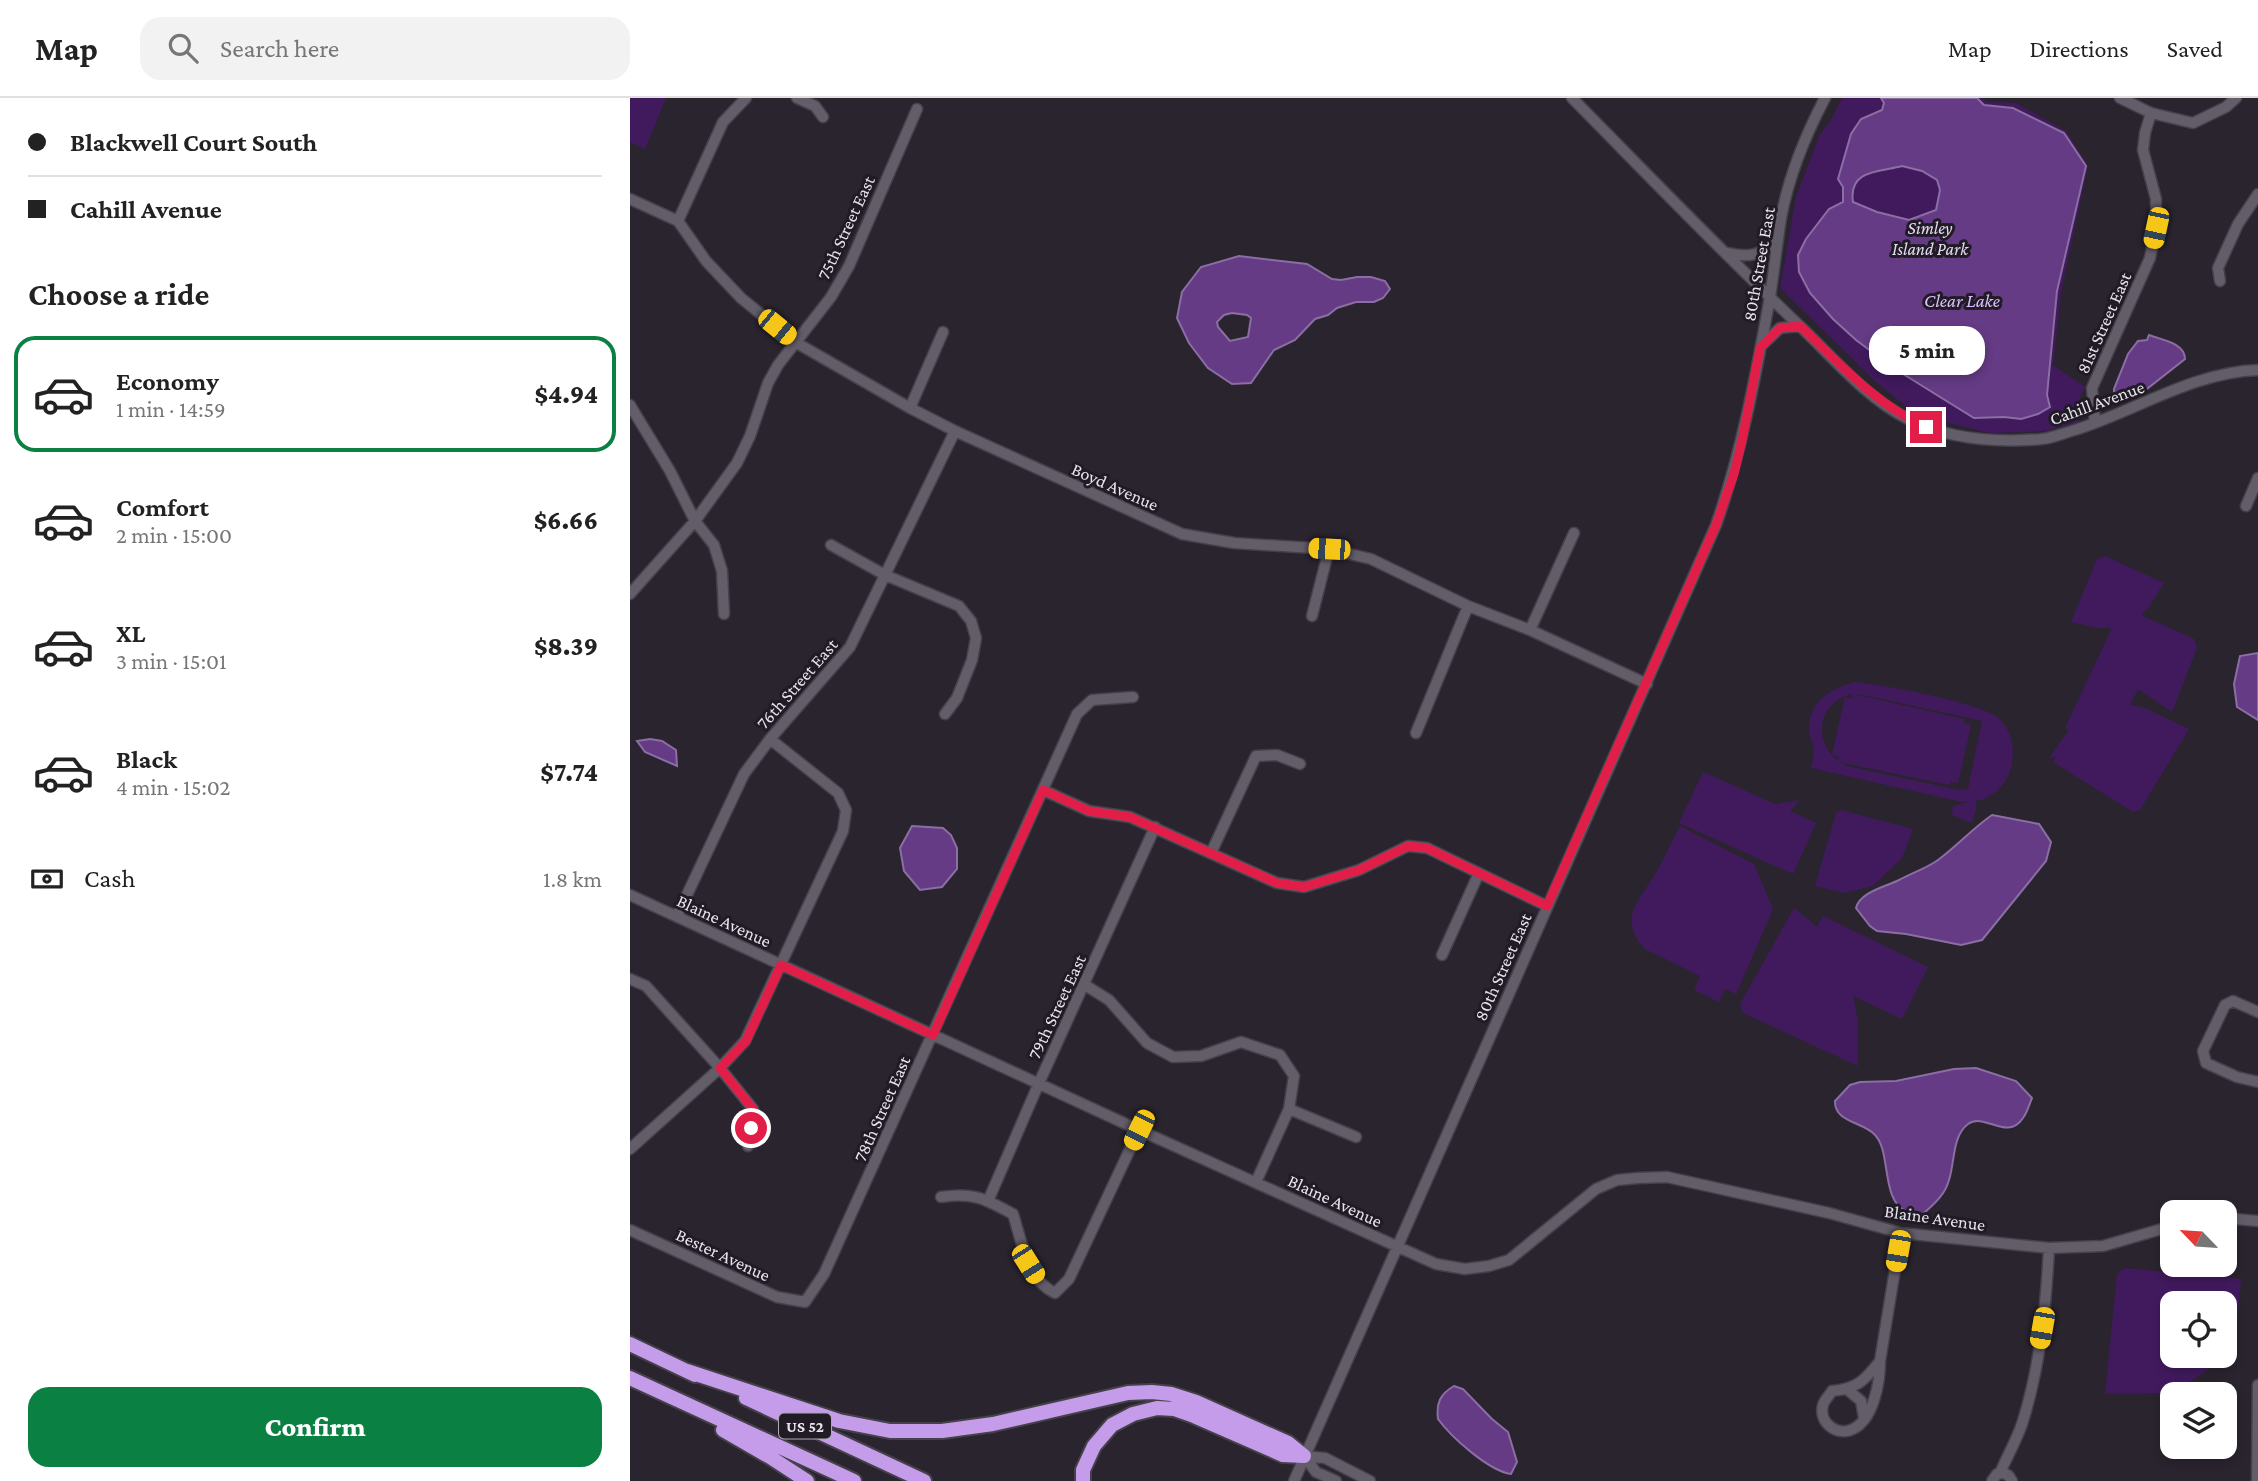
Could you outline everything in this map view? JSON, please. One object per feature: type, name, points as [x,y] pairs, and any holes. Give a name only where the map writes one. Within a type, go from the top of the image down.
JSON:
[{"type":"highway","name":"US 52","points":[[630,1344],[924,1481]]},
{"type":"highway","points":[[687,1371],[839,1421],[890,1431],[968,1428],[1128,1393],[1171,1394],[1196,1402],[1288,1443],[1304,1456]]},
{"type":"highway","points":[[636,1381],[807,1481]]},
{"type":"highway","name":"US 52","points":[[636,1381],[854,1481]]},
{"type":"highway","points":[[1083,1481],[1083,1470],[1094,1446],[1112,1425],[1133,1414],[1157,1408],[1174,1409],[1194,1416],[1283,1455],[1304,1456]]},
{"type":"street","points":[[630,199],[678,221],[723,122],[746,98]]},
{"type":"street","points":[[797,98],[815,106],[823,117]]},
{"type":"street","name":"Cahill Avenue","points":[[1572,98],[1770,297],[1863,386],[1908,419],[1942,433],[1987,442],[2046,439],[2095,423],[2189,384],[2242,371],[2258,370]]},
{"type":"street","name":"80th Street East","points":[[1294,1481],[1716,525],[1742,441],[1770,297],[1782,216],[1797,160],[1825,98]]},
{"type":"street","points":[[2120,98],[2151,113],[2193,123],[2227,107],[2236,98]]},
{"type":"street","name":"75th Street East","points":[[630,594],[695,521],[737,463],[750,436],[768,383],[778,365],[831,298],[849,267],[917,109]]},
{"type":"street","name":"81st Street East","points":[[2095,423],[2092,388],[2150,258],[2156,228],[2156,199],[2143,150],[2151,113]]},
{"type":"street","points":[[2220,281],[2218,268],[2238,224],[2258,194]]},
{"type":"street","name":"Boyd Avenue","points":[[678,221],[706,261],[741,298],[795,342],[955,431],[1182,534],[1234,543],[1329,549],[1371,559],[1468,606],[1530,630],[1647,684]]},
{"type":"street","points":[[1725,252],[1747,257],[1763,253],[1778,241]]},
{"type":"street","points":[[1760,348],[1780,328],[1800,326]]},
{"type":"street","points":[[910,408],[943,332]]},
{"type":"street","points":[[630,405],[670,471],[695,521],[714,545],[722,571],[724,614]]},
{"type":"street","name":"76th Street East","points":[[677,916],[744,774],[770,739],[850,647],[955,431]]},
{"type":"street","points":[[2246,506],[2258,478]]},
{"type":"street","points":[[1530,630],[1574,533]]},
{"type":"street","points":[[831,545],[886,575],[959,606],[971,621],[976,638],[972,660],[957,698],[945,714]]},
{"type":"street","points":[[1312,616],[1329,549]]},
{"type":"street","points":[[1416,733],[1468,606]]},
{"type":"street","name":"78th Street East","points":[[804,1302],[824,1274],[1077,714],[1093,700],[1133,697]]},
{"type":"street","points":[[630,1149],[746,1041],[843,831],[846,810],[836,791],[770,739]]},
{"type":"street","points":[[1211,853],[1256,757],[1277,755],[1300,764]]},
{"type":"street","points":[[1043,790],[1089,811],[1130,817],[1277,883],[1304,887],[1359,870],[1408,846],[1427,848],[1547,906]]},
{"type":"street","name":"79th Street East","points":[[988,1201],[1155,827]]},
{"type":"street","points":[[1442,955],[1479,873]]},
{"type":"street","name":"Blaine Avenue","points":[[630,895],[1436,1264],[1465,1269],[1509,1260],[1596,1189],[1617,1180],[1638,1178],[1667,1177],[1829,1213],[1901,1233],[2049,1248],[2103,1246],[2160,1229]]},
{"type":"street","points":[[630,979],[646,986],[753,1109],[748,1146]]},
{"type":"street","points":[[1085,985],[1109,999],[1147,1043],[1173,1057],[1201,1056],[1241,1042],[1280,1055],[1294,1076],[1289,1110],[1256,1182]]},
{"type":"street","points":[[2258,1012],[2233,1001],[2225,1005],[2203,1051],[2206,1063],[2237,1077],[2258,1082]]},
{"type":"street","points":[[1289,1110],[1356,1137]]},
{"type":"street","points":[[941,1197],[965,1194],[988,1201],[1013,1214],[1028,1264],[1043,1288],[1055,1293],[1069,1279],[1139,1130]]},
{"type":"street","points":[[2237,1219],[2258,1221]]},
{"type":"street","name":"Bester Avenue","points":[[630,1230],[777,1297],[804,1302]]},
{"type":"street","points":[[1880,1361],[1865,1379],[1848,1390],[1832,1391],[1823,1405],[1824,1418],[1830,1428],[1841,1433],[1855,1429],[1875,1399],[1901,1233]]},
{"type":"street","points":[[1996,1477],[2022,1424],[2033,1380],[2046,1302],[2049,1248]]},
{"type":"street","points":[[2257,1481],[2258,1385]]},
{"type":"street","points":[[1848,1390],[1861,1401],[1864,1419]]},
{"type":"street","points":[[1304,1456],[1317,1472],[1336,1481]]},
{"type":"street","points":[[1304,1456],[1325,1458],[1370,1481]]},
{"type":"street","points":[[1996,1477],[2007,1475],[2012,1481]]},
{"type":"green space","points":[[630,98],[666,98],[645,149],[630,142]]},
{"type":"green space","name":"Clear Lake","points":[[1842,98],[1982,98],[1987,102],[2016,103],[2066,131],[2088,166],[2061,292],[2053,365],[2085,387],[2077,404],[2078,422],[2045,431],[1990,433],[1945,422],[1907,407],[1877,383],[1780,288],[1796,197],[1820,134],[1830,122]]},
{"type":"green space","points":[[2105,556],[2164,583],[2141,615],[2194,639],[2197,648],[2172,712],[2138,689],[2130,705],[2145,708],[2189,729],[2140,810],[2133,812],[2053,762],[2056,756],[2049,758],[2069,730],[2065,728],[2112,628],[2097,628],[2071,622],[2097,559]]},
{"type":"green space","points":[[1855,682],[1951,700],[1987,712],[2002,722],[2012,742],[2010,771],[1997,790],[1976,801],[1972,823],[1952,815],[1953,806],[1973,801],[1962,802],[1811,768],[1814,751],[1809,730],[1812,711],[1823,698]],"holes":[[[1852,694],[1852,699],[1845,697],[1832,755],[1824,743],[1822,723],[1832,705],[1841,698]],[[1853,694],[1982,721],[1968,789],[1959,790],[1839,762],[1950,785],[1951,782],[1958,783],[1971,725],[1964,723],[1964,719]]]},
{"type":"green space","points":[[1703,772],[1775,804],[1800,800],[1790,811],[1816,823],[1793,874],[1679,823]]},
{"type":"green space","points":[[1841,810],[1913,829],[1902,858],[1873,886],[1844,893],[1815,886],[1836,813]]},
{"type":"green space","points":[[1680,826],[1754,864],[1773,909],[1736,994],[1725,989],[1719,1002],[1694,990],[1700,976],[1645,949],[1632,928],[1634,909]]},
{"type":"green space","points":[[1794,908],[1817,927],[1823,916],[1928,967],[1902,1019],[1853,996],[1858,1021],[1858,1066],[1743,1013],[1740,1004]]},
{"type":"green space","points":[[2125,1268],[2160,1271],[2160,1278],[2241,1279],[2237,1323],[2237,1291],[2160,1291],[2160,1368],[2211,1368],[2189,1382],[2160,1382],[2160,1393],[2105,1394],[2117,1274]]},
{"type":"water","name":"Clear Lake","points":[[1881,98],[1977,98],[1984,105],[2013,108],[2064,133],[2086,166],[2057,291],[2047,395],[2050,407],[2038,414],[2021,419],[1974,418],[1895,369],[1856,340],[1810,293],[1799,272],[1798,255],[1806,239],[1829,209],[1843,202],[1843,187],[1838,179],[1851,134],[1861,119],[1882,110],[1884,103]],"holes":[[[1902,166],[1922,171],[1937,180],[1940,190],[1936,210],[1909,220],[1877,212],[1853,202],[1856,183],[1868,174]]]},
{"type":"water","points":[[1239,256],[1307,264],[1332,279],[1371,277],[1385,281],[1390,289],[1383,298],[1374,302],[1356,302],[1315,319],[1295,340],[1274,350],[1251,383],[1232,384],[1208,368],[1189,343],[1177,318],[1182,292],[1201,267]],"holes":[[[1224,315],[1247,315],[1251,318],[1248,337],[1230,341],[1218,327],[1217,322]]]},
{"type":"water","points":[[2149,335],[2177,346],[2185,359],[2143,392],[2120,399],[2114,389],[2128,354],[2138,341],[2147,340]]},
{"type":"water","points":[[2258,653],[2258,720],[2237,707],[2234,684],[2240,656]]},
{"type":"water","points":[[637,741],[662,741],[676,750],[677,766],[645,752]]},
{"type":"water","points":[[1992,815],[2039,824],[2051,842],[2046,861],[1982,940],[1961,945],[1877,931],[1870,926],[1856,908],[1862,898],[1934,863]]},
{"type":"water","points":[[912,826],[943,828],[951,835],[957,848],[957,869],[942,887],[920,890],[904,871],[900,848]]},
{"type":"water","points":[[1976,1068],[2016,1081],[2032,1098],[2026,1114],[2017,1125],[2010,1127],[1982,1121],[1968,1124],[1959,1135],[1949,1180],[1942,1195],[1923,1214],[1907,1212],[1899,1206],[1889,1187],[1879,1141],[1869,1130],[1844,1118],[1836,1108],[1835,1101],[1850,1085],[1860,1082],[1896,1081],[1954,1069]]},
{"type":"water","points":[[1454,1386],[1463,1389],[1508,1432],[1517,1462],[1511,1474],[1492,1467],[1471,1452],[1438,1419],[1440,1400],[1445,1392]]},
{"type":"route","points":[[751,1128],[753,1109],[720,1068],[746,1041],[781,965],[933,1035],[1043,790],[1089,811],[1130,817],[1277,883],[1304,887],[1359,870],[1408,846],[1427,848],[1547,906],[1716,525],[1734,474],[1760,348],[1780,328],[1800,326],[1878,399],[1908,419],[1926,427]]},
{"type":"park label","name":"Simley Island Park","points":[[1930,238]]}]
